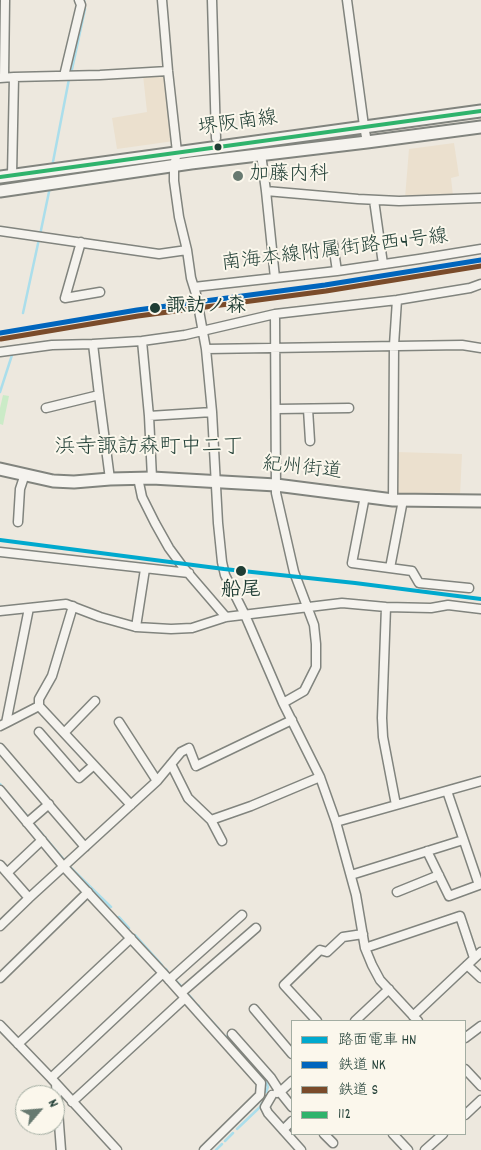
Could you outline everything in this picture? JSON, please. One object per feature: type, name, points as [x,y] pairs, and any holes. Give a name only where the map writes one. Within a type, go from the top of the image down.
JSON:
[{"type":"main road","name":"堺阪南線","points":[[0,177],[481,111]]},
{"type":"main road","name":"堺阪南線","points":[[0,190],[260,154],[481,128]]},
{"type":"main road","name":"紀州街道","points":[[0,469],[53,481],[74,482],[152,478],[276,485],[398,500],[481,501]]},
{"type":"street","points":[[5,0],[2,78],[168,71]]},
{"type":"street","points":[[64,76],[81,5],[79,0]]},
{"type":"street","points":[[162,0],[177,152],[174,180],[179,217],[206,349],[217,482],[218,523],[225,575],[283,703],[320,777],[336,822],[351,875],[366,948],[380,980],[416,1019],[481,952]]},
{"type":"street","points":[[212,0],[216,138]]},
{"type":"street","points":[[347,0],[364,126],[368,142]]},
{"type":"street","points":[[12,175],[14,77]]},
{"type":"street","points":[[260,154],[266,190],[275,278]]},
{"type":"street","points":[[266,190],[399,201],[481,198]]},
{"type":"street","points":[[374,200],[383,264]]},
{"type":"street","points":[[0,231],[159,254],[187,250]]},
{"type":"street","points":[[81,242],[65,298],[100,292]]},
{"type":"street","points":[[333,244],[337,271]]},
{"type":"street","name":"南海本線附属街路西4号線","points":[[194,287],[337,271],[481,249]]},
{"type":"street","points":[[0,352],[52,345],[142,341],[203,331],[275,314],[397,300],[470,288],[481,284]]},
{"type":"street","points":[[390,568],[398,500],[394,345],[397,300]]},
{"type":"street","points":[[275,314],[276,492],[294,572],[314,624],[316,667],[304,691],[283,703]]},
{"type":"street","points":[[142,341],[149,416],[152,478]]},
{"type":"street","points":[[94,344],[98,395],[110,479]]},
{"type":"street","points":[[206,349],[394,345],[462,345],[481,348]]},
{"type":"street","points":[[46,408],[98,395]]},
{"type":"street","points":[[277,409],[349,408]]},
{"type":"street","points":[[308,409],[310,441]]},
{"type":"street","points":[[149,416],[212,412]]},
{"type":"street","points":[[18,522],[20,489],[25,474]]},
{"type":"street","points":[[138,478],[142,496],[169,548],[226,617]]},
{"type":"street","points":[[365,496],[352,563],[412,570],[419,583],[469,588]]},
{"type":"street","points":[[0,552],[189,573]]},
{"type":"street","points":[[136,626],[145,569]]},
{"type":"street","points":[[0,611],[66,604],[100,617],[136,626],[171,629],[192,628],[226,617],[342,602],[386,607],[431,608],[448,605],[480,610]]},
{"type":"street","points":[[72,606],[52,676],[39,699],[40,706],[131,805]]},
{"type":"street","points":[[386,607],[382,718],[383,737],[396,805]]},
{"type":"street","points":[[3,724],[30,608]]},
{"type":"street","points":[[64,733],[95,701]]},
{"type":"street","points":[[3,724],[40,706]]},
{"type":"street","points":[[0,926],[157,781],[180,752],[189,748],[196,766],[292,720]]},
{"type":"street","points":[[119,722],[157,781]]},
{"type":"street","points":[[39,732],[79,778],[94,765]]},
{"type":"street","points":[[0,748],[85,847]]},
{"type":"street","points":[[171,764],[188,798],[211,820],[222,841]]},
{"type":"street","points":[[211,820],[251,806],[320,777]]},
{"type":"street","points":[[336,822],[481,781]]},
{"type":"street","points":[[0,790],[29,820],[42,840],[66,864],[88,892],[261,1083],[260,1095],[204,1150]]},
{"type":"street","points":[[427,851],[449,896],[480,884],[447,791]]},
{"type":"street","points":[[29,820],[49,804]]},
{"type":"street","points":[[7,873],[42,840]]},
{"type":"street","points":[[351,875],[463,840]]},
{"type":"street","points":[[0,865],[30,898]]},
{"type":"street","points":[[397,892],[439,875]]},
{"type":"street","points":[[0,978],[88,892]]},
{"type":"street","points":[[53,1081],[166,977],[242,915]]},
{"type":"street","points":[[366,948],[460,916],[474,958]]},
{"type":"street","points":[[72,1102],[256,928]]},
{"type":"street","points":[[316,1020],[284,984],[320,950],[327,952],[343,938],[363,934]]},
{"type":"street","points":[[18,1044],[131,938]]},
{"type":"street","points":[[467,965],[481,978]]},
{"type":"street","points":[[356,1020],[389,989]]},
{"type":"street","points":[[254,1009],[291,1053]]},
{"type":"street","points":[[0,1026],[3,1033],[18,1044],[117,1150]]},
{"type":"street","points":[[466,1037],[481,1026]]},
{"type":"street","points":[[232,1034],[271,1078],[276,1094],[291,1107]]},
{"type":"street","points":[[466,1070],[481,1086]]},
{"type":"street","points":[[53,1081],[61,1150]]},
{"type":"street","points":[[291,1082],[276,1094],[265,1107],[268,1113],[302,1150]]},
{"type":"street","points":[[260,1095],[276,1094]]},
{"type":"street","points":[[466,1114],[481,1100]]},
{"type":"street","points":[[283,1130],[291,1122]]},
{"type":"street","points":[[325,1135],[333,1143]]},
{"type":"street","points":[[394,1135],[408,1150]]},
{"type":"street","points":[[425,1150],[442,1135]]},
{"type":"shaded area","points":[[164,73],[168,76],[174,141],[117,149],[112,118],[147,112],[143,75]]},
{"type":"shaded area","points":[[454,143],[459,176],[451,178],[453,196],[405,198],[409,149]]},
{"type":"shaded area","points":[[397,452],[462,454],[460,496],[400,495],[397,490]]},
{"type":"green space","points":[[3,395],[9,396],[3,425],[0,424],[0,408]]},
{"type":"waterway","points":[[71,74],[85,9],[84,0]]},
{"type":"waterway","points":[[52,167],[69,79]]},
{"type":"waterway","points":[[40,235],[50,187]]},
{"type":"waterway","points":[[23,313],[39,239]]},
{"type":"waterway","points":[[0,392],[12,355]]},
{"type":"waterway","points":[[0,784],[28,817]]},
{"type":"waterway","points":[[32,822],[65,861]]},
{"type":"waterway","points":[[70,867],[111,907]]},
{"type":"waterway","points":[[119,917],[129,928]]},
{"type":"waterway","points":[[135,935],[162,965]]},
{"type":"waterway","points":[[175,980],[182,987]]},
{"type":"waterway","points":[[188,994],[194,1001]]},
{"type":"waterway","points":[[205,1014],[219,1029]]},
{"type":"waterway","points":[[226,1036],[266,1082],[268,1087],[266,1092]]},
{"type":"waterway","points":[[237,1129],[262,1103]]},
{"type":"waterway","points":[[225,1141],[233,1133]]},
{"type":"waterway","points":[[216,1150],[222,1144]]},
{"type":"tram line","name":"HN","points":[[0,540],[224,569],[481,599]]},
{"type":"rail line","name":"NK","points":[[0,333],[137,310],[325,285],[481,260]]},
{"type":"rail line","name":"S","points":[[1,339],[138,316],[326,291],[481,266]]},
{"type":"transit line","name":"112","points":[[0,177],[481,111]]},
{"type":"place","name":"加藤内科","points":[[238,176]]},
{"type":"place","name":"諏訪ノ森","points":[[155,308]]},
{"type":"place","name":"船尾","points":[[241,571]]},
{"type":"district","name":"浜寺諏訪森町中二丁","points":[[149,449]]}]
